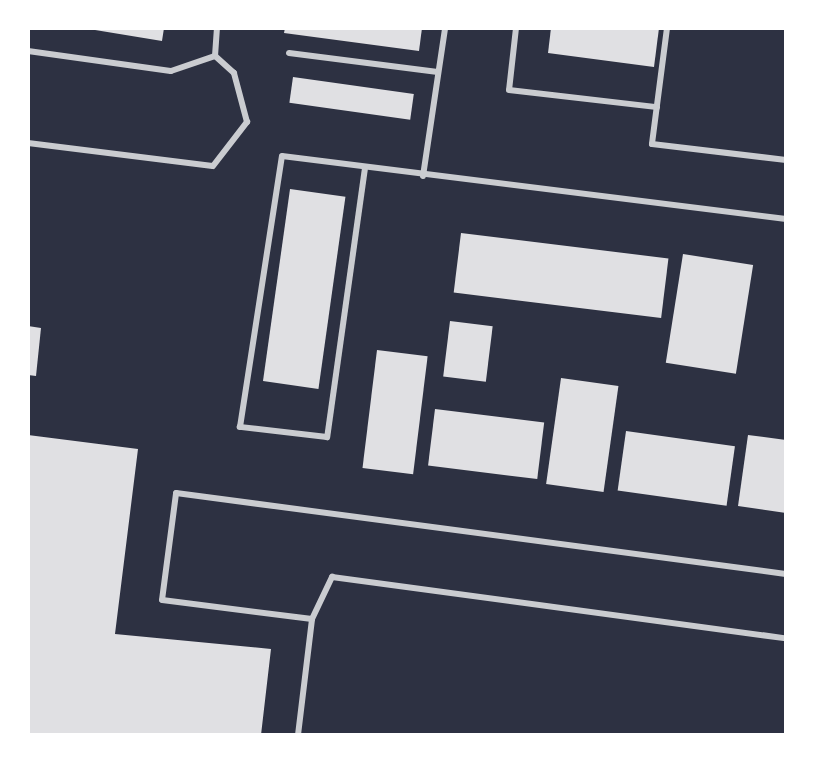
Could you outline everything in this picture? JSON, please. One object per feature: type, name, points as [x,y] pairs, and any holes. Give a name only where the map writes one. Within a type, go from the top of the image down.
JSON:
[{"type":"lane","points":[[215,56],[217,28]]},
{"type":"lane","points":[[423,176],[445,28]]},
{"type":"lane","points":[[516,28],[509,90],[657,107]]},
{"type":"lane","points":[[667,28],[652,144],[786,160]]},
{"type":"lane","points":[[28,51],[171,71],[215,56]]},
{"type":"lane","points":[[289,53],[438,72]]},
{"type":"lane","points":[[28,143],[213,166],[247,122],[234,73],[215,56]]},
{"type":"lane","points":[[365,168],[327,437],[240,427],[282,156],[786,219]]},
{"type":"lane","points":[[312,619],[162,600],[176,493],[786,574]]},
{"type":"lane","points":[[298,735],[312,619],[332,577],[786,638]]},
{"type":"building","points":[[83,28],[164,28],[162,41]]},
{"type":"building","points":[[285,28],[422,28],[419,51],[284,33]]},
{"type":"building","points":[[551,28],[659,28],[654,67],[548,53]]},
{"type":"building","points":[[293,77],[414,94],[410,120],[289,103]]},
{"type":"building","points":[[290,189],[345,197],[318,389],[263,381]]},
{"type":"building","points":[[461,233],[668,258],[661,318],[454,293]]},
{"type":"building","points":[[683,254],[753,265],[736,374],[666,363]]},
{"type":"building","points":[[450,321],[493,326],[486,382],[443,377]]},
{"type":"building","points":[[28,326],[41,328],[36,376],[28,375]]},
{"type":"building","points":[[377,350],[428,356],[413,474],[362,468]]},
{"type":"building","points":[[561,378],[618,386],[604,492],[546,484]]},
{"type":"building","points":[[435,409],[544,422],[537,479],[428,466]]},
{"type":"building","points":[[626,431],[735,446],[727,506],[618,490]]},
{"type":"building","points":[[28,435],[138,449],[115,634],[271,649],[261,735],[28,735]]},
{"type":"building","points":[[748,435],[786,440],[786,513],[738,506]]}]
